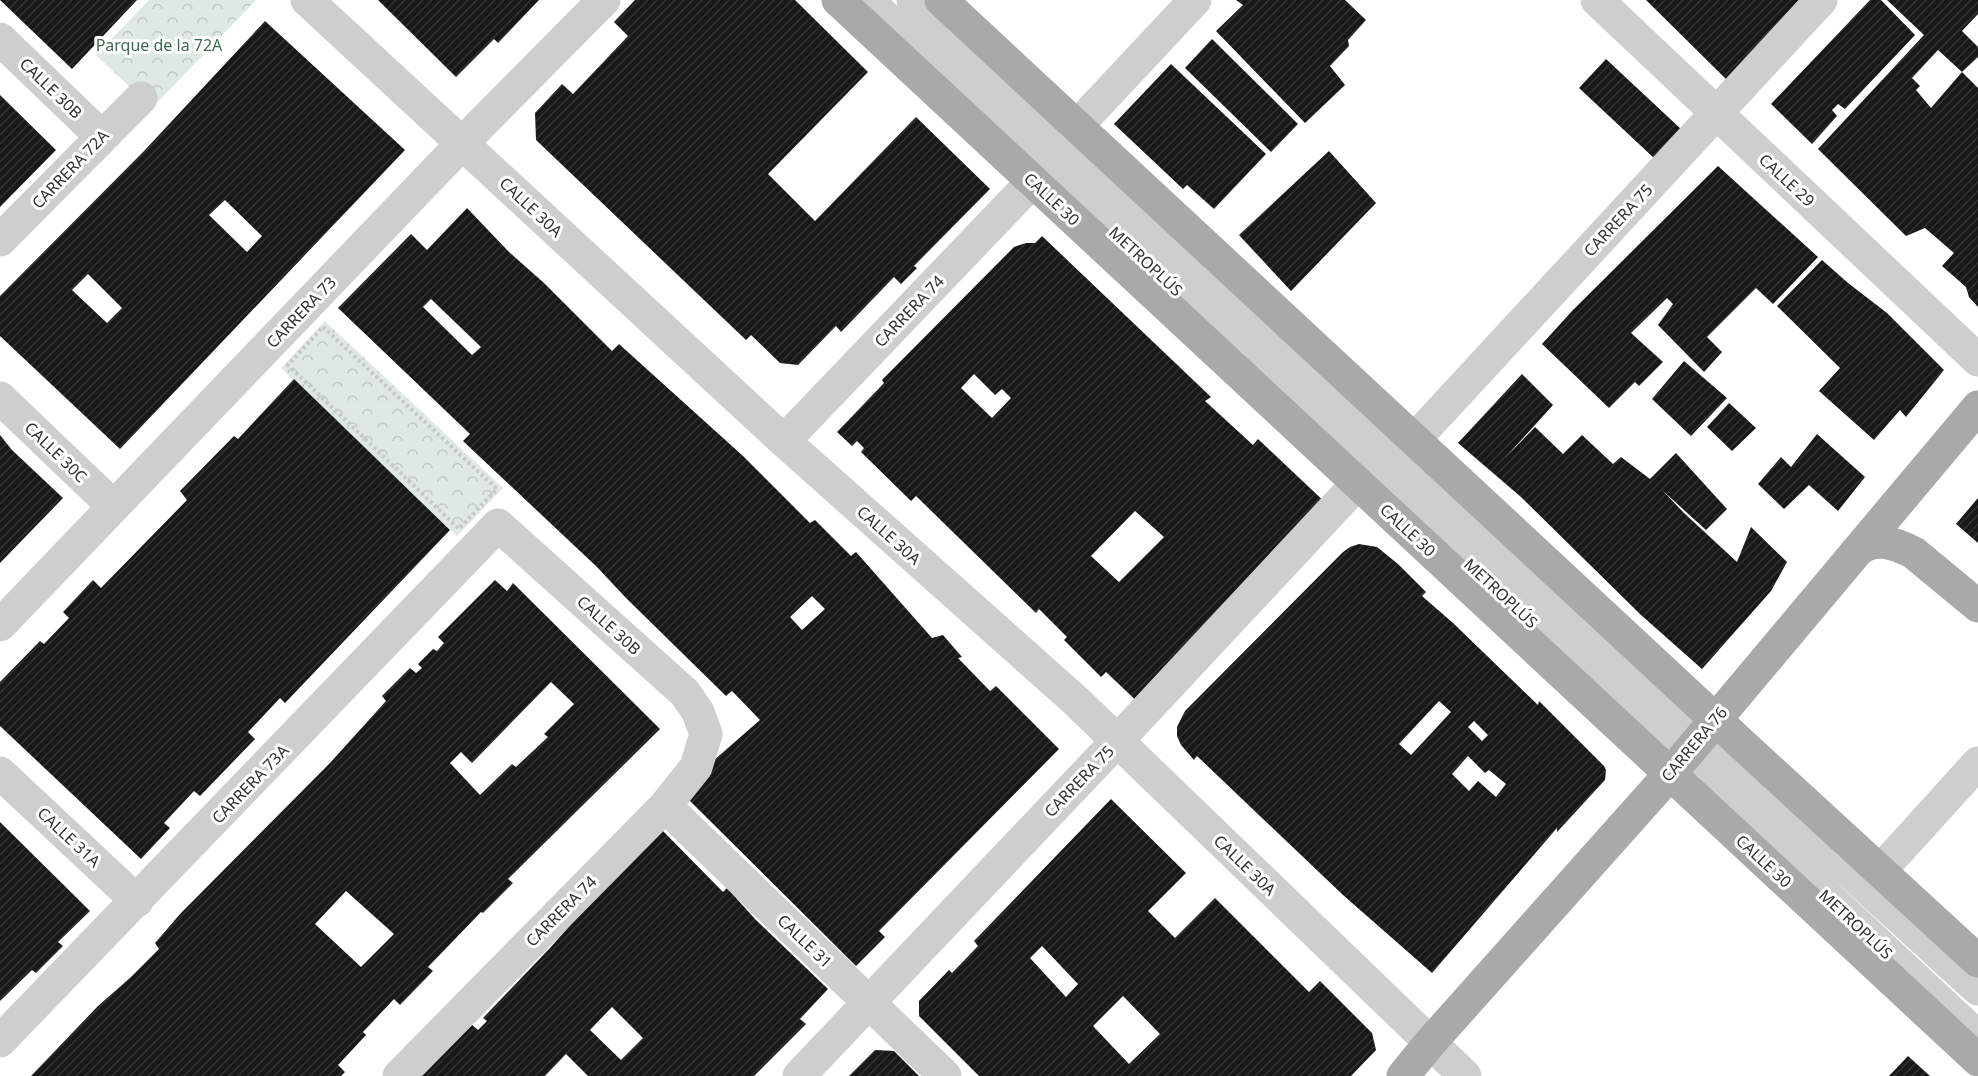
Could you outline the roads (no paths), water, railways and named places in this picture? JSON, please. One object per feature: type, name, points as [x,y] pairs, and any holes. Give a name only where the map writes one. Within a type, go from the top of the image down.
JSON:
[{"type":"main road","name":"CALLE 30","points":[[838,0],[1358,483],[1675,767],[1978,1060]]},
{"type":"main road","points":[[941,0],[1414,440],[1708,728],[1880,871],[1978,961]]},
{"type":"main road","name":"CARRERA 76","points":[[1403,1076],[1675,767],[1978,407]]},
{"type":"main road","points":[[1903,496],[1897,508],[1900,524],[1914,553]]},
{"type":"main road","points":[[1856,552],[1864,544],[1877,542],[1890,543],[1914,553],[1978,606]]},
{"type":"street","name":"CALLE 30A","points":[[307,0],[784,441],[1076,700],[1465,1076]]},
{"type":"street","name":"CARRERA 73","points":[[0,625],[462,143],[603,0]]},
{"type":"street","name":"METROPLÚS","points":[[867,0],[1675,767],[1978,1037]]},
{"type":"street","name":"METROPLÚS","points":[[913,0],[1708,728],[1978,989]]},
{"type":"street","points":[[1077,126],[1196,0]]},
{"type":"street","name":"CALLE 29","points":[[1597,0],[1978,360]]},
{"type":"street","name":"CARRERA 75","points":[[1414,440],[1821,0]]},
{"type":"street","name":"CALLE 30B","points":[[0,39],[102,137]]},
{"type":"street","name":"CARRERA 72A","points":[[0,240],[141,98]]},
{"type":"street","name":"CARRERA 74","points":[[784,441],[1033,181]]},
{"type":"street","name":"CALLE 30C","points":[[0,398],[113,506]]},
{"type":"street","name":"CARRERA 75","points":[[799,1076],[1358,483]]},
{"type":"street","name":"CALLE 30B","points":[[498,525],[685,693],[698,712],[705,734]]},
{"type":"street","name":"CARRERA 73A","points":[[0,1041],[138,901],[498,525]]},
{"type":"street","name":"CARRERA 74","points":[[399,1076],[665,806],[696,767],[705,734]]},
{"type":"street","points":[[1880,871],[1978,763]]},
{"type":"street","name":"CALLE 31A","points":[[0,773],[138,901]]},
{"type":"street","name":"CALLE 31","points":[[665,806],[945,1076]]},
{"type":"park label","name":"Parque de la 72A","points":[[159,45]]}]
